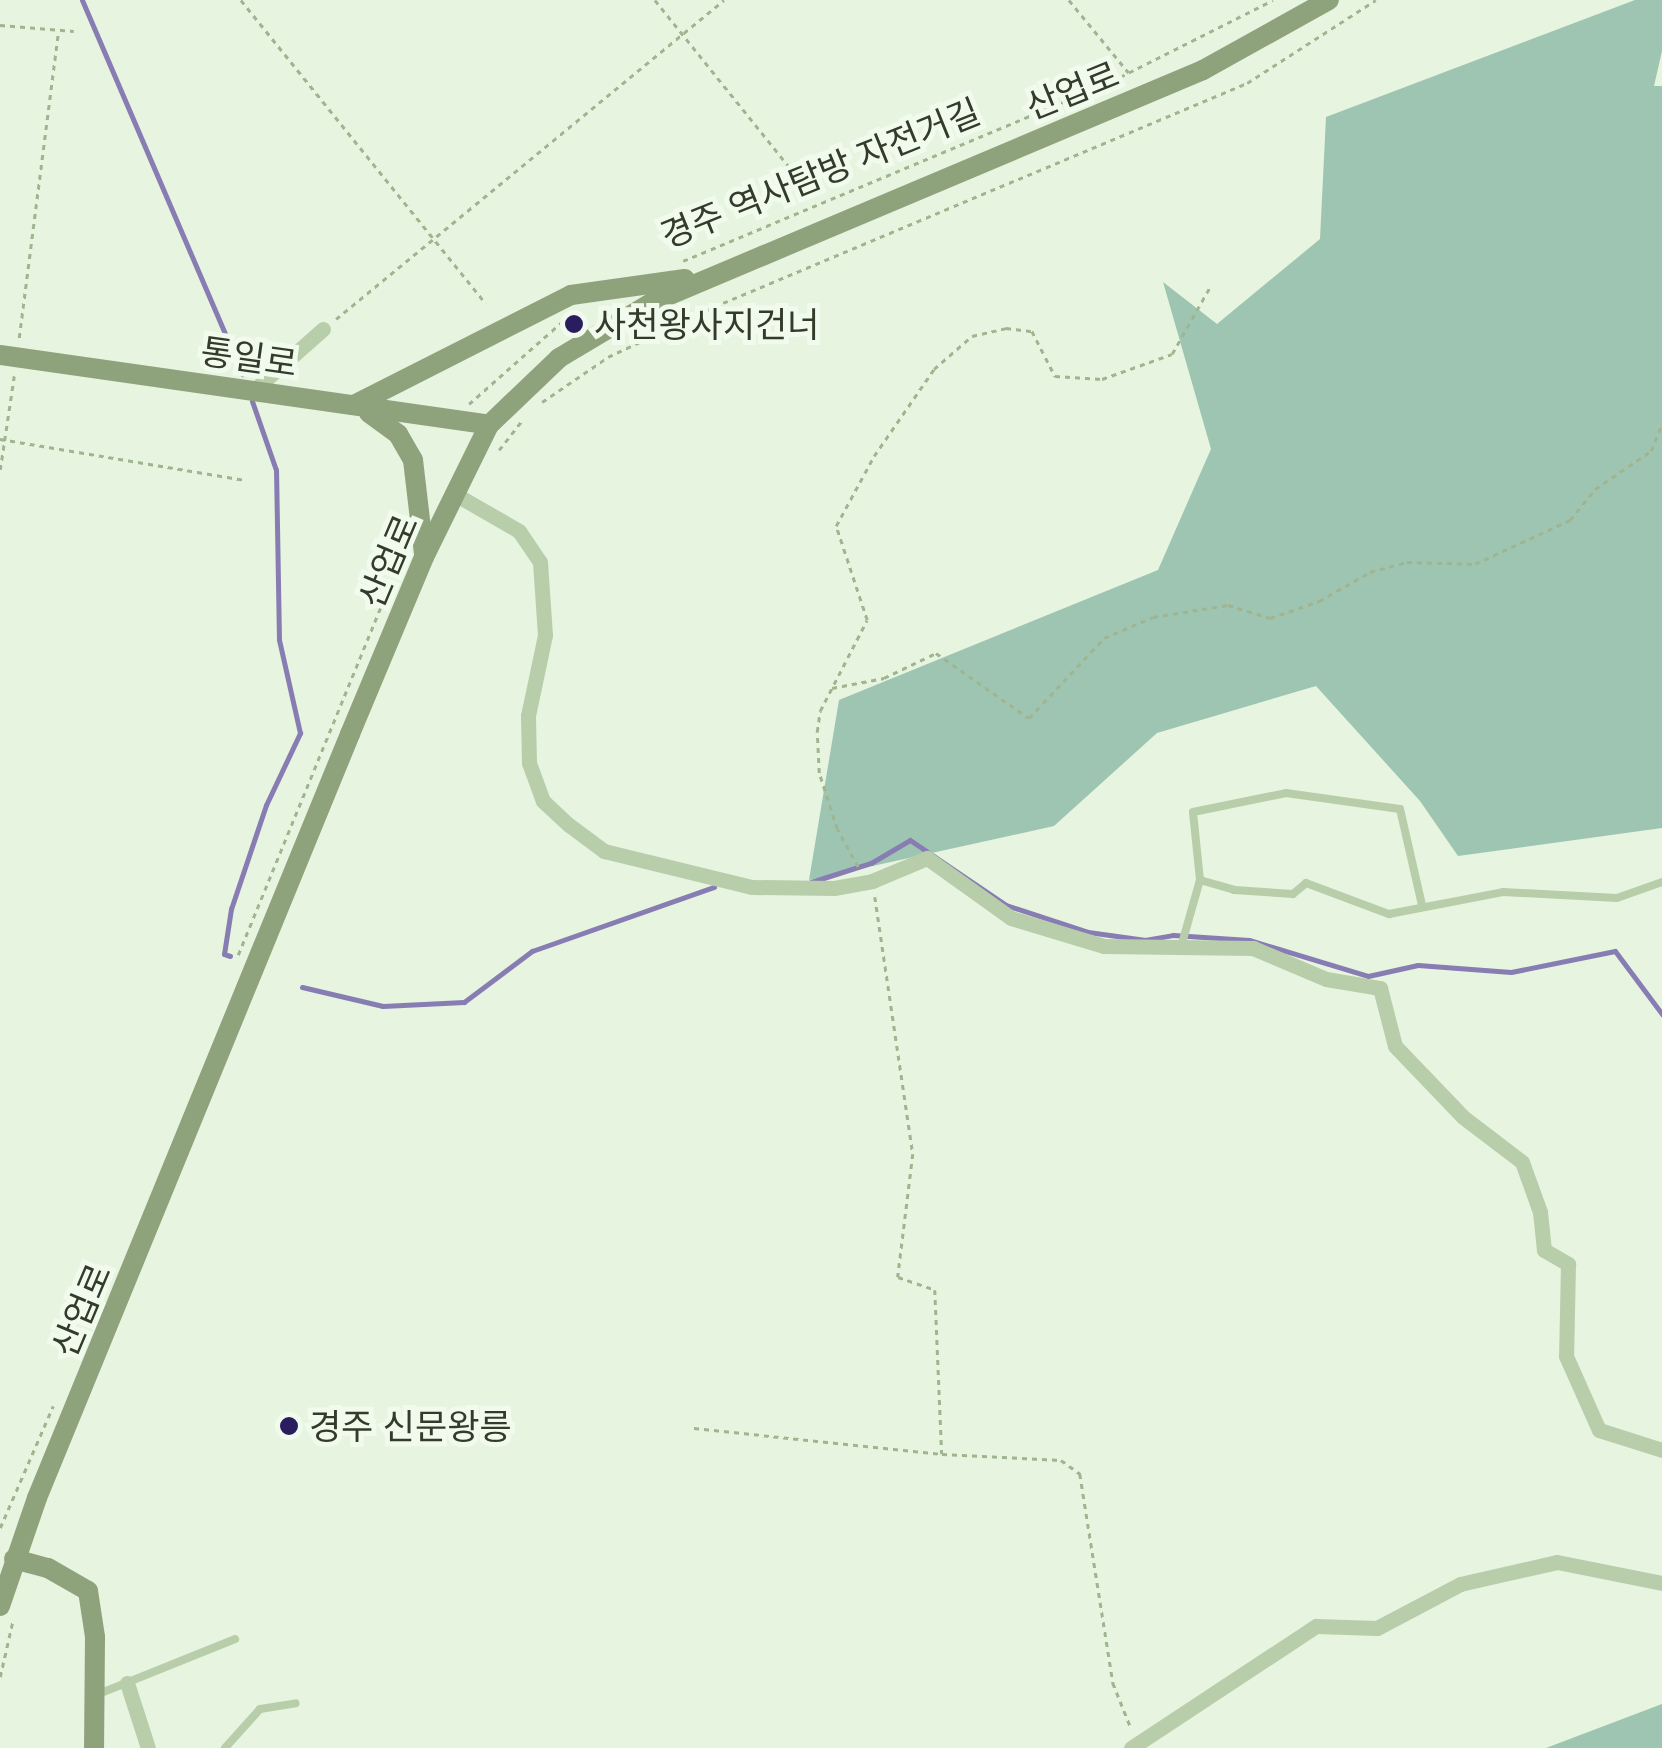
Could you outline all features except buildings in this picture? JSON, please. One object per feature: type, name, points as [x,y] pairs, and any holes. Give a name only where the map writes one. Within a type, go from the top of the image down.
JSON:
[{"type":"street","name":"산업로","points":[[0,1606],[14,1559],[424,557],[489,425],[536,378],[599,330],[709,276],[1232,56],[1329,0]]},
{"type":"street","points":[[354,405],[570,295],[709,276]]},
{"type":"street","points":[[254,390],[323,329]]},
{"type":"street","name":"통일로","points":[[8,356],[489,425]]},
{"type":"street","points":[[354,405],[387,423],[408,447],[420,493],[424,557]]},
{"type":"street","points":[[454,492],[520,531],[540,562],[546,635],[528,716],[529,763],[543,801],[604,851],[752,887],[868,882],[927,858],[1011,918],[1104,946],[1253,948],[1326,979],[1380,988],[1396,1046],[1463,1117],[1522,1162],[1540,1212],[1544,1250],[1568,1264],[1566,1356],[1599,1430],[1662,1450]]},
{"type":"street","points":[[14,1559],[65,1576],[88,1591],[96,1695],[94,1748]]},
{"type":"street","points":[[1134,1746],[1316,1626],[1377,1628],[1460,1584],[1556,1562],[1662,1583]]},
{"type":"street","points":[[126,1683],[148,1748]]},
{"type":"lane","points":[[1181,948],[1200,880],[1194,812],[1286,793],[1400,808],[1422,905]]},
{"type":"lane","points":[[1200,880],[1234,890],[1293,894],[1306,883],[1389,914],[1502,892],[1617,898],[1662,882]]},
{"type":"lane","points":[[96,1695],[236,1639]]},
{"type":"lane","points":[[229,1747],[260,1709],[296,1703]]},
{"type":"path","points":[[241,0],[486,304]]},
{"type":"path","points":[[656,0],[804,185]]},
{"type":"path","points":[[323,329],[724,0]]},
{"type":"path","points":[[1069,0],[1143,96]]},
{"type":"path","name":"경주 역사탐방 자전거길","points":[[677,263],[1129,73],[1274,0]]},
{"type":"path","points":[[0,25],[74,31]]},
{"type":"path","points":[[0,470],[8,356],[58,32]]},
{"type":"path","points":[[942,1454],[935,1290],[898,1277],[913,1154],[868,882],[837,829],[819,773],[820,711],[868,620],[836,526],[904,410],[953,348],[984,330],[1020,328],[1032,332],[1056,376],[1102,380],[1129,374],[1172,354],[1211,285]]},
{"type":"path","points":[[468,405],[572,313]]},
{"type":"path","points":[[832,688],[884,678],[936,654],[1028,718],[1104,638],[1154,616],[1228,604],[1270,618],[1320,601],[1370,572],[1407,562],[1475,564],[1570,520],[1595,489],[1651,451],[1662,424]]},
{"type":"path","points":[[2,440],[244,480]]},
{"type":"path","points":[[694,1428],[942,1454],[1062,1460],[1080,1474],[1113,1683],[1134,1746]]},
{"type":"green space","points":[[1635,0],[1662,0],[1662,51],[1654,86],[1662,86],[1662,828],[1458,856],[1420,801],[1316,686],[1157,733],[1054,826],[809,880],[839,700],[1158,570],[1211,449],[1163,282],[1217,324],[1320,239],[1326,117]]},
{"type":"green space","points":[[1662,1704],[1662,1748],[1546,1748]]},
{"type":"waterway","points":[[82,0],[242,374]]},
{"type":"waterway","points":[[230,956],[224,954],[231,909],[266,805],[300,733],[279,640],[276,470],[252,401]]},
{"type":"waterway","points":[[811,882],[871,863],[910,840],[1006,905],[1088,932],[1145,940],[1173,935],[1249,940],[1368,976],[1418,965],[1511,972],[1615,951],[1662,1014]]},
{"type":"waterway","points":[[302,987],[383,1006],[464,1002],[532,951],[714,887]]},
{"type":"place","name":"사천왕사지건너","points":[[574,324]]},
{"type":"place","name":"경주 신문왕릉","points":[[289,1426]]}]
